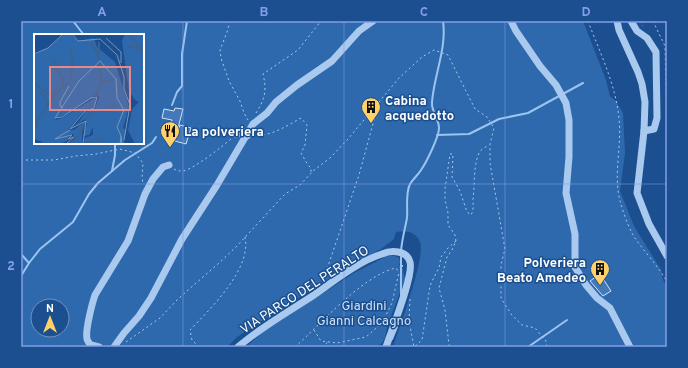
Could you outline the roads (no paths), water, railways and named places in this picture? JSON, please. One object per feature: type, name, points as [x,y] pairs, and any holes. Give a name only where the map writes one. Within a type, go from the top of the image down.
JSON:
[{"type":"street","points":[[114,347],[139,316],[151,298],[182,239],[217,185],[253,124],[267,113],[276,102],[297,84],[332,61],[359,31],[373,21]]},
{"type":"street","points":[[511,21],[540,66],[556,85],[566,103],[569,120],[569,157],[566,193],[575,234],[575,267],[586,285],[597,298],[610,308],[630,347]]},
{"type":"street","points":[[617,21],[642,84],[645,102],[644,130],[637,193],[649,224],[667,256]]},
{"type":"street","points":[[631,21],[637,30],[647,38],[656,52],[657,118],[654,130],[644,130]]},
{"type":"street","points":[[236,134],[244,132],[247,136]]},
{"type":"street","points":[[99,347],[91,345],[87,340],[91,305],[108,272],[118,264],[145,194],[153,178],[163,167],[169,165]]},
{"type":"street","name":"VIA PARCO DEL PERALTO","points":[[238,347],[256,332],[354,268],[382,254],[395,251],[408,257],[411,271],[400,309],[386,347]]},
{"type":"waterway","points":[[73,21],[83,34]]},
{"type":"waterway","points":[[172,105],[177,92],[182,86],[182,54],[187,21]]},
{"type":"waterway","points":[[401,251],[407,218],[408,188],[426,162],[435,143],[439,128],[432,102],[442,51],[444,31],[443,21]]},
{"type":"waterway","points":[[437,135],[469,134],[499,119],[528,113],[583,83]]},
{"type":"waterway","points":[[21,276],[40,249],[73,222],[89,194],[98,183],[125,160],[152,143],[156,137]]},
{"type":"waterway","points":[[112,171],[115,155],[115,144]]},
{"type":"waterway","points":[[21,254],[29,263]]},
{"type":"waterway","points":[[401,255],[401,297]]},
{"type":"waterway","points":[[528,347],[567,320]]},
{"type":"waterway","points":[[392,339],[397,327]]},
{"type":"place","name":"Cabina acquedotto","points":[[371,124]]},
{"type":"place","name":"La polveriera","points":[[170,148]]},
{"type":"place","name":"Polveriera Beato Amedeo","points":[[600,286]]},
{"type":"park label","name":"Giardini Gianni Calcagno","points":[[364,312]]}]
